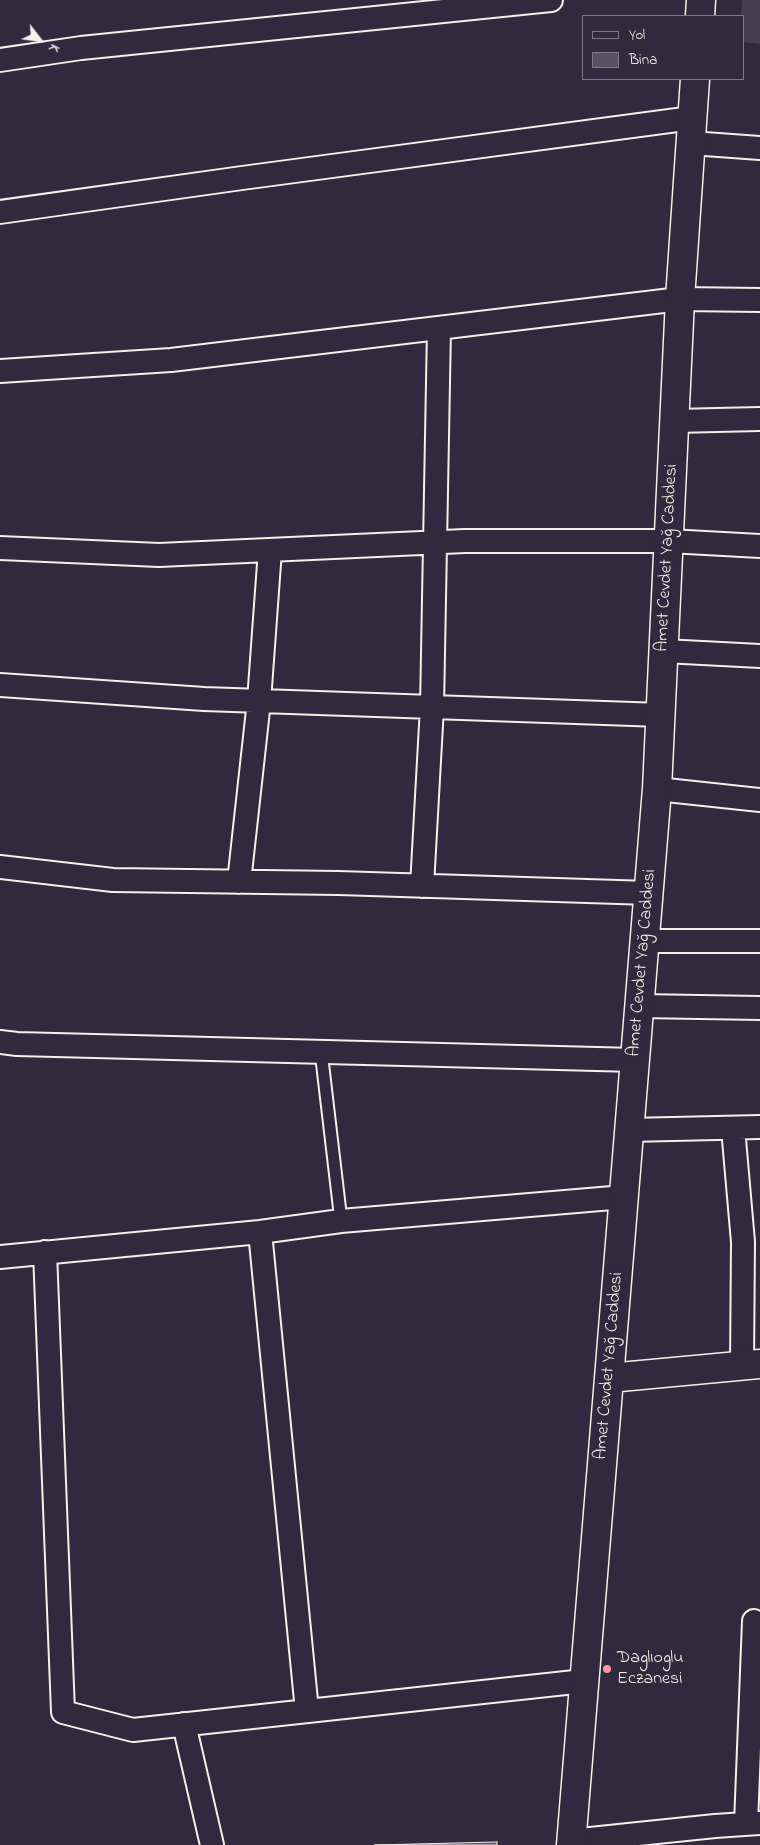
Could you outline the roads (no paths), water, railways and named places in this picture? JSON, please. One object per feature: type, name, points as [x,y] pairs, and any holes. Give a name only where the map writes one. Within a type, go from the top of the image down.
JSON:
[{"type":"main road","points":[[700,15],[701,0]]},
{"type":"main road","name":"Amet Cevdet Yağ Caddesi","points":[[571,1843],[657,789],[680,299],[695,80]]},
{"type":"main road","points":[[609,1378],[751,1365]]},
{"type":"street","points":[[0,60],[81,48],[551,0]]},
{"type":"street","points":[[0,212],[242,178],[692,131],[760,148]]},
{"type":"street","points":[[0,372],[171,360],[680,299],[760,300]]},
{"type":"street","points":[[422,886],[432,707],[439,328]]},
{"type":"street","points":[[674,420],[760,420]]},
{"type":"street","points":[[0,548],[159,555],[435,543],[669,541],[760,546]]},
{"type":"street","points":[[239,882],[259,701],[270,550]]},
{"type":"street","points":[[664,652],[760,656]]},
{"type":"street","points":[[0,685],[204,700],[661,715]]},
{"type":"street","points":[[657,789],[760,800]]},
{"type":"street","points":[[0,868],[113,880],[649,893]]},
{"type":"street","points":[[645,941],[760,941]]},
{"type":"street","points":[[640,1006],[760,1008]]},
{"type":"street","points":[[0,1042],[635,1060]]},
{"type":"street","points":[[629,1130],[760,1127]]},
{"type":"street","points":[[733,1128],[752,1242],[751,1365]]},
{"type":"street","points":[[0,1256],[260,1232],[341,1222],[624,1197]]},
{"type":"street","points":[[260,1232],[307,1711]]},
{"type":"street","points":[[45,1252],[62,1712],[133,1730],[584,1681]]},
{"type":"street","points":[[571,1843],[715,1835],[753,1824],[754,1621]]},
{"type":"street","points":[[184,1724],[212,1845]]},
{"type":"lane","points":[[321,1051],[341,1222]]},
{"type":"place","name":"Daglıoglu Eczanesi","points":[[607,1669]]}]
